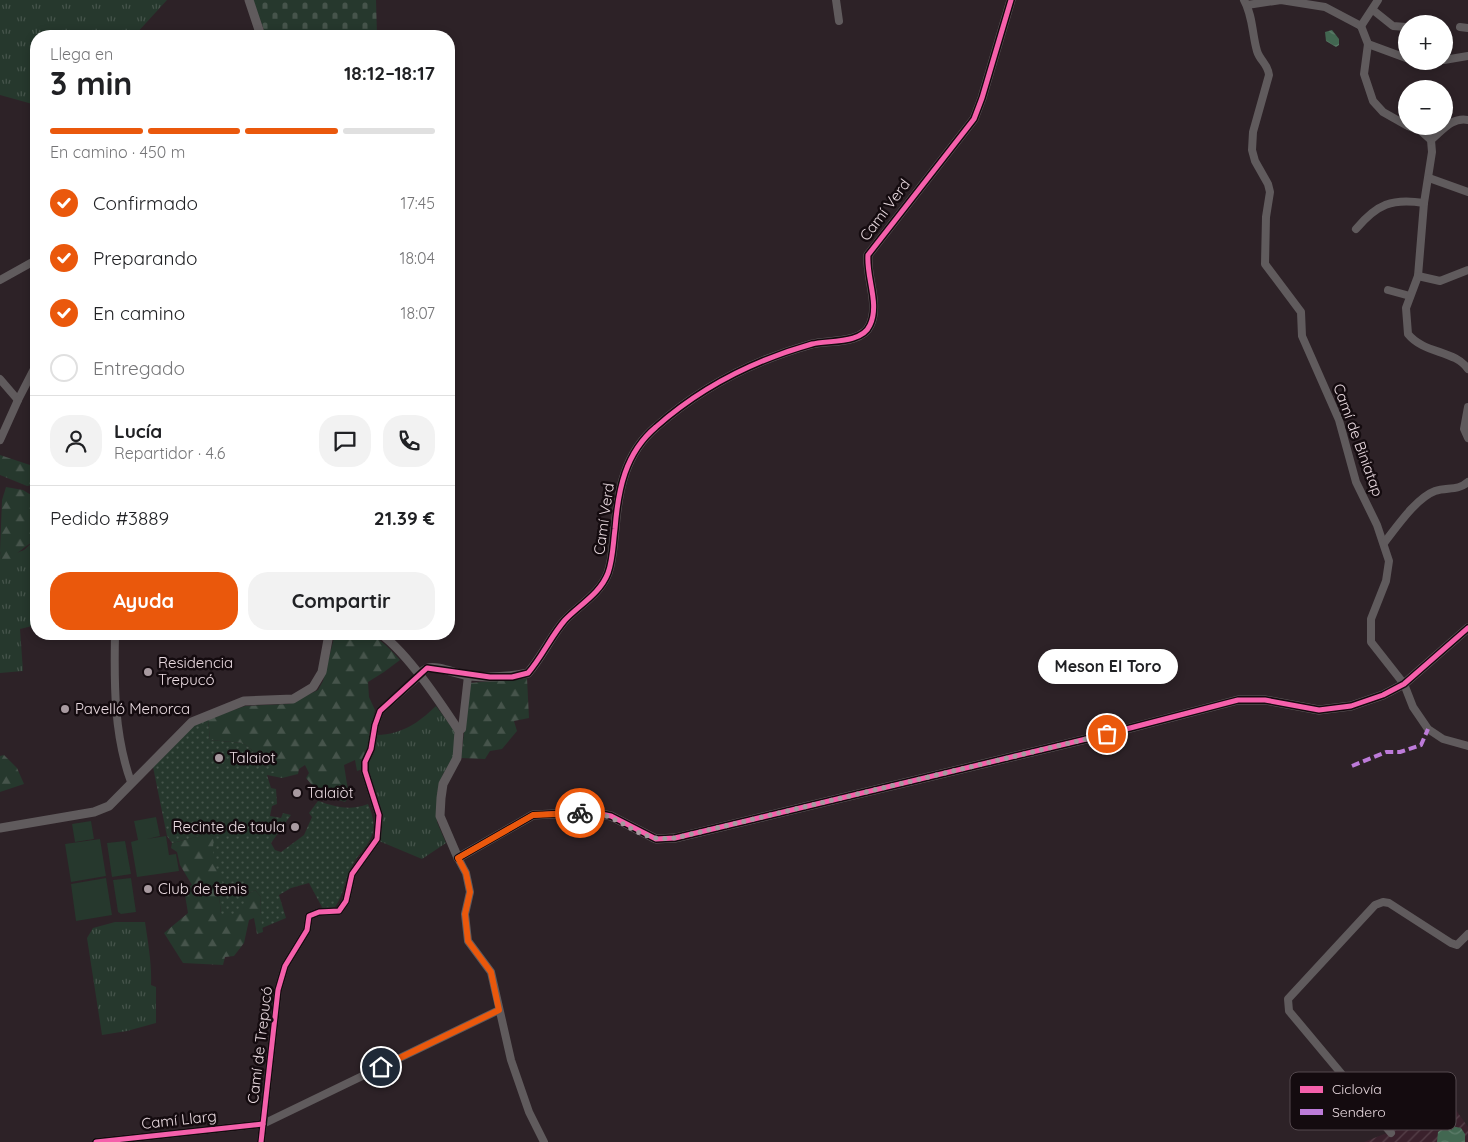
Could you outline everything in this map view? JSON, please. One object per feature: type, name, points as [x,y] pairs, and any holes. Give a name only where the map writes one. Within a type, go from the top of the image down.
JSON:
[{"type":"street","points":[[250,0],[259,30]]},
{"type":"street","points":[[836,0],[839,21]]},
{"type":"street","name":"Camí Verd","points":[[419,676],[427,668],[435,668],[468,676],[512,677],[528,673],[564,621],[596,592],[607,575],[612,557],[618,496],[623,476],[634,453],[653,429],[681,405],[724,380],[794,349],[816,343],[851,339],[864,334],[871,325],[874,301],[866,268],[868,255],[974,119],[1011,0]]},
{"type":"street","points":[[1245,2],[1281,0],[1325,7],[1361,26],[1368,44],[1364,74],[1373,101],[1383,112],[1398,121]]},
{"type":"street","points":[[1361,26],[1378,0]]},
{"type":"street","name":"Camí de Biniatap","points":[[1245,2],[1255,34],[1257,52],[1268,66],[1269,75],[1252,132],[1252,150],[1270,192],[1266,217],[1265,264],[1301,312],[1302,336],[1338,420],[1356,482],[1384,543],[1389,561],[1386,581],[1371,619],[1371,642],[1404,684],[1413,707],[1428,729],[1443,738],[1468,746]]},
{"type":"street","points":[[1373,10],[1393,26],[1398,26]]},
{"type":"street","points":[[1368,44],[1398,55]]},
{"type":"street","points":[[1453,58],[1468,56]]},
{"type":"street","points":[[1431,140],[1450,122],[1461,119],[1468,120]]},
{"type":"street","points":[[1425,135],[1431,140],[1432,152],[1424,203],[1418,276],[1415,288],[1410,296],[1406,314],[1408,334],[1424,348],[1464,363],[1468,369]]},
{"type":"street","points":[[1429,178],[1468,192]]},
{"type":"street","points":[[1356,229],[1373,212],[1387,203],[1411,201],[1424,203]]},
{"type":"street","points":[[0,280],[30,263]]},
{"type":"street","points":[[1418,276],[1440,281],[1468,270]]},
{"type":"street","points":[[1388,290],[1410,296]]},
{"type":"street","points":[[0,440],[30,377]]},
{"type":"street","points":[[0,378],[18,400]]},
{"type":"street","points":[[1468,407],[1464,429],[1468,438]]},
{"type":"street","points":[[1384,543],[1410,510],[1434,491],[1462,488],[1468,482]]},
{"type":"street","points":[[458,858],[533,815],[591,812],[611,816],[656,838],[675,838],[1107,734],[1238,700],[1265,700],[1320,710],[1332,709],[1383,696],[1404,684],[1468,628]]},
{"type":"street","points":[[115,640],[117,720],[121,752],[131,782]]},
{"type":"street","points":[[0,828],[94,812],[108,806],[192,722],[244,701],[293,699],[313,687],[322,672],[328,640]]},
{"type":"street","points":[[389,640],[419,676],[459,731]]},
{"type":"street","name":"Camí de Trepucó","points":[[263,1124],[278,990],[285,966],[307,930],[309,916],[319,912],[339,911],[343,907],[352,874],[377,839],[379,815],[365,771],[365,762],[371,749],[373,731],[380,711],[419,676]]},
{"type":"street","points":[[468,676],[462,729],[459,731],[457,758],[443,784],[440,798],[440,816],[466,873],[470,892],[465,914],[468,941],[491,972],[511,1060],[526,1103],[544,1142]]},
{"type":"street","points":[[1340,1072],[1289,1011],[1288,999],[1375,905],[1383,902],[1390,903],[1457,945],[1468,934]]},
{"type":"street","name":"Camí Llarg","points":[[96,1142],[263,1124],[499,1010]]},
{"type":"street","points":[[261,1142],[263,1124]]},
{"type":"shaded area","points":[[1456,1110],[1468,1127],[1468,1142],[1364,1142],[1394,1130],[1456,1130]]},
{"type":"green space","points":[[0,0],[167,0],[140,30],[30,30],[30,103],[0,95]]},
{"type":"green space","points":[[253,0],[376,0],[377,30],[264,30]]},
{"type":"green space","points":[[0,455],[30,465],[30,485],[27,486],[0,475]]},
{"type":"green space","points":[[6,487],[23,490],[30,494],[30,543],[17,553],[9,564],[2,559],[0,551],[2,500]]},
{"type":"green space","points":[[30,544],[30,626],[20,629],[23,671],[0,673],[0,551],[2,559],[24,550]]},
{"type":"green space","points":[[333,640],[379,640],[400,660],[368,682],[369,697],[375,710],[363,769],[357,771],[355,760],[344,765],[349,797],[345,802],[327,796],[328,794],[321,790],[317,791],[306,778],[309,773],[305,765],[299,769],[298,774],[282,778],[267,775],[260,756],[243,743],[210,740],[208,719],[245,706],[289,704],[318,690],[323,681]]},
{"type":"green space","points":[[527,678],[529,718],[514,721],[517,731],[502,749],[490,751],[485,759],[461,758],[470,683]]},
{"type":"green space","points":[[436,706],[456,733],[453,759],[443,774],[437,794],[437,822],[446,843],[422,859],[379,841],[381,824],[367,767],[377,735],[402,730],[423,718]]},
{"type":"green space","points":[[208,719],[210,740],[243,743],[260,756],[269,757],[276,772],[267,775],[271,788],[276,789],[277,804],[272,806],[270,816],[281,818],[283,813],[291,815],[271,843],[275,850],[281,852],[304,835],[312,817],[309,813],[318,801],[343,807],[368,804],[374,823],[372,835],[353,864],[335,907],[323,909],[309,883],[291,888],[279,895],[286,918],[262,928],[261,897],[255,890],[244,896],[244,908],[239,913],[231,915],[221,914],[219,895],[227,889],[219,877],[215,864],[213,851],[214,837],[208,834],[172,843],[167,836],[153,767],[192,726]]},
{"type":"green space","points":[[4,755],[17,768],[24,784],[0,792],[0,756]]},
{"type":"green space","points":[[156,817],[160,836],[147,839],[166,836],[169,855],[176,854],[179,871],[137,877],[131,842],[138,840],[134,821]]},
{"type":"green space","points":[[91,821],[94,839],[75,842],[72,824]]},
{"type":"green space","points":[[208,834],[214,837],[227,889],[219,895],[221,914],[244,908],[244,896],[255,890],[261,897],[260,907],[263,932],[257,934],[254,918],[249,920],[244,943],[234,956],[225,957],[223,965],[183,963],[164,933],[188,913],[184,889],[192,885],[180,865],[177,852],[171,848],[172,843]]},
{"type":"green space","points":[[100,839],[106,876],[71,882],[65,844]]},
{"type":"green space","points":[[125,841],[131,874],[112,877],[107,843]]},
{"type":"green space","points":[[106,878],[112,915],[76,921],[71,884]]},
{"type":"green space","points":[[131,878],[136,912],[121,914],[118,912],[113,880]]},
{"type":"green space","points":[[115,922],[145,922],[151,985],[156,987],[156,1023],[127,1031],[102,1035],[87,938],[93,928]]},
{"type":"water","points":[[1332,30],[1339,39],[1339,45],[1336,47],[1326,41],[1325,32]]},
{"type":"water","points":[[1456,1127],[1461,1128],[1465,1134],[1465,1142],[1437,1142],[1438,1132],[1441,1130],[1456,1130]]},
{"type":"marked path","points":[[1352,766],[1386,752],[1400,752],[1421,745],[1428,729]]},
{"type":"cycle path","points":[[261,1142],[278,990],[285,966],[307,930],[309,916],[319,912],[339,911],[346,901],[352,874],[377,839],[379,815],[365,771],[365,762],[371,749],[375,725],[380,711],[427,668],[490,677],[512,677],[528,673],[565,620],[595,593],[608,573],[613,551],[616,514],[621,486],[630,460],[645,437],[691,400],[749,367],[812,344],[844,340],[866,331],[873,317],[874,308],[868,255],[974,119],[1011,0]]},
{"type":"cycle path","points":[[458,858],[533,815],[591,812],[611,816],[656,839],[675,838],[1107,734],[1238,700],[1265,700],[1319,710],[1351,706],[1383,695],[1404,684],[1468,628]]},
{"type":"cycle path","points":[[96,1142],[263,1124]]},
{"type":"way so far","points":[[580,813],[591,812],[611,816],[642,834],[656,838],[675,838],[979,763],[1107,734]]},
{"type":"place","name":"Residencia Trepucó","points":[[148,672]]},
{"type":"place","name":"Pavelló Menorca","points":[[65,709]]},
{"type":"place","name":"Meson El Toro","points":[[1107,734]]},
{"type":"place","name":"Talaiot","points":[[219,758]]},
{"type":"place","name":"Talaiòt","points":[[297,793]]},
{"type":"place","name":"Recinte de taula","points":[[295,827]]},
{"type":"place","name":"Club de tenis","points":[[148,889]]},
{"type":"route","points":[[381,1067],[499,1010],[491,972],[478,958],[468,941],[465,928],[465,914],[470,892],[466,873],[458,858],[533,815],[580,813]]}]
